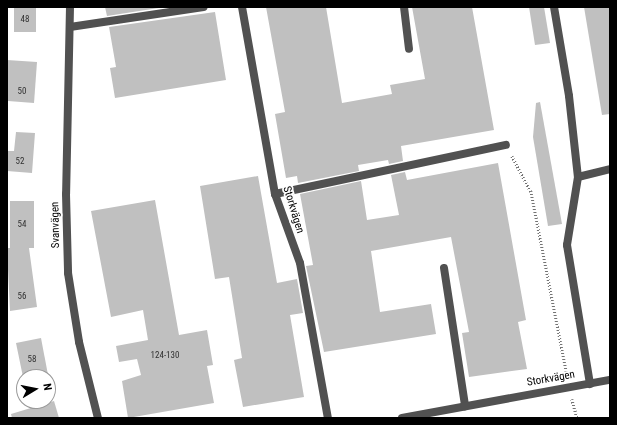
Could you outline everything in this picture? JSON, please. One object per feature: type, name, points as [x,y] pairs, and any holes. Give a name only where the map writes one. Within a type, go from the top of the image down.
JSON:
[{"type":"street","name":"Svanvägen","points":[[70,7],[66,194],[68,273],[79,342],[98,418]]},
{"type":"street","points":[[70,27],[204,7]]},
{"type":"street","name":"Storkvägen","points":[[242,7],[275,194],[300,263],[328,418]]},
{"type":"street","points":[[404,7],[410,49]]},
{"type":"street","points":[[554,7],[570,96],[578,177],[567,245],[590,384]]},
{"type":"street","points":[[275,194],[506,145]]},
{"type":"street","points":[[578,177],[610,169]]},
{"type":"street","points":[[444,268],[465,406]]},
{"type":"street","name":"Storkvägen","points":[[402,418],[610,380]]},
{"type":"path","points":[[506,145],[531,191],[577,418]]},
{"type":"building","points":[[14,7],[36,7],[36,32],[14,32]]},
{"type":"building","points":[[105,7],[165,7],[107,16]]},
{"type":"building","points":[[266,7],[326,7],[342,103],[392,94],[390,85],[425,79],[412,7],[472,7],[494,130],[401,146],[403,161],[389,164],[388,160],[358,165],[359,171],[298,183],[297,176],[286,178],[275,114],[285,112]]},
{"type":"building","points":[[529,7],[544,7],[550,43],[535,45]]},
{"type":"building","points":[[584,7],[610,7],[610,114],[602,115]]},
{"type":"building","points":[[215,12],[226,80],[115,98],[110,68],[116,67],[109,27]]},
{"type":"building","points":[[7,60],[37,62],[34,103],[8,101]]},
{"type":"building","points":[[540,102],[562,224],[548,226],[533,137],[536,103]]},
{"type":"building","points":[[16,132],[35,133],[32,173],[7,171],[7,151],[14,151]]},
{"type":"building","points":[[498,163],[526,320],[518,322],[527,369],[469,377],[462,333],[469,332],[451,237],[371,251],[380,312],[431,304],[436,334],[324,352],[306,266],[313,265],[300,194],[361,181],[367,220],[399,215],[391,175],[405,172],[407,180]]},
{"type":"building","points":[[258,176],[277,283],[297,279],[303,313],[290,315],[304,397],[243,407],[234,360],[242,358],[229,277],[215,279],[200,186]]},
{"type":"building","points":[[155,200],[179,335],[207,330],[213,365],[207,366],[214,403],[128,418],[122,381],[141,375],[137,359],[119,362],[116,346],[148,340],[143,310],[111,317],[91,211]]},
{"type":"building","points":[[10,201],[34,201],[34,248],[29,248],[37,307],[10,311],[7,248],[10,248]]},
{"type":"building","points":[[41,338],[47,369],[21,369],[16,343]]},
{"type":"building","points":[[56,408],[59,418],[12,418],[11,414],[28,409]]}]
